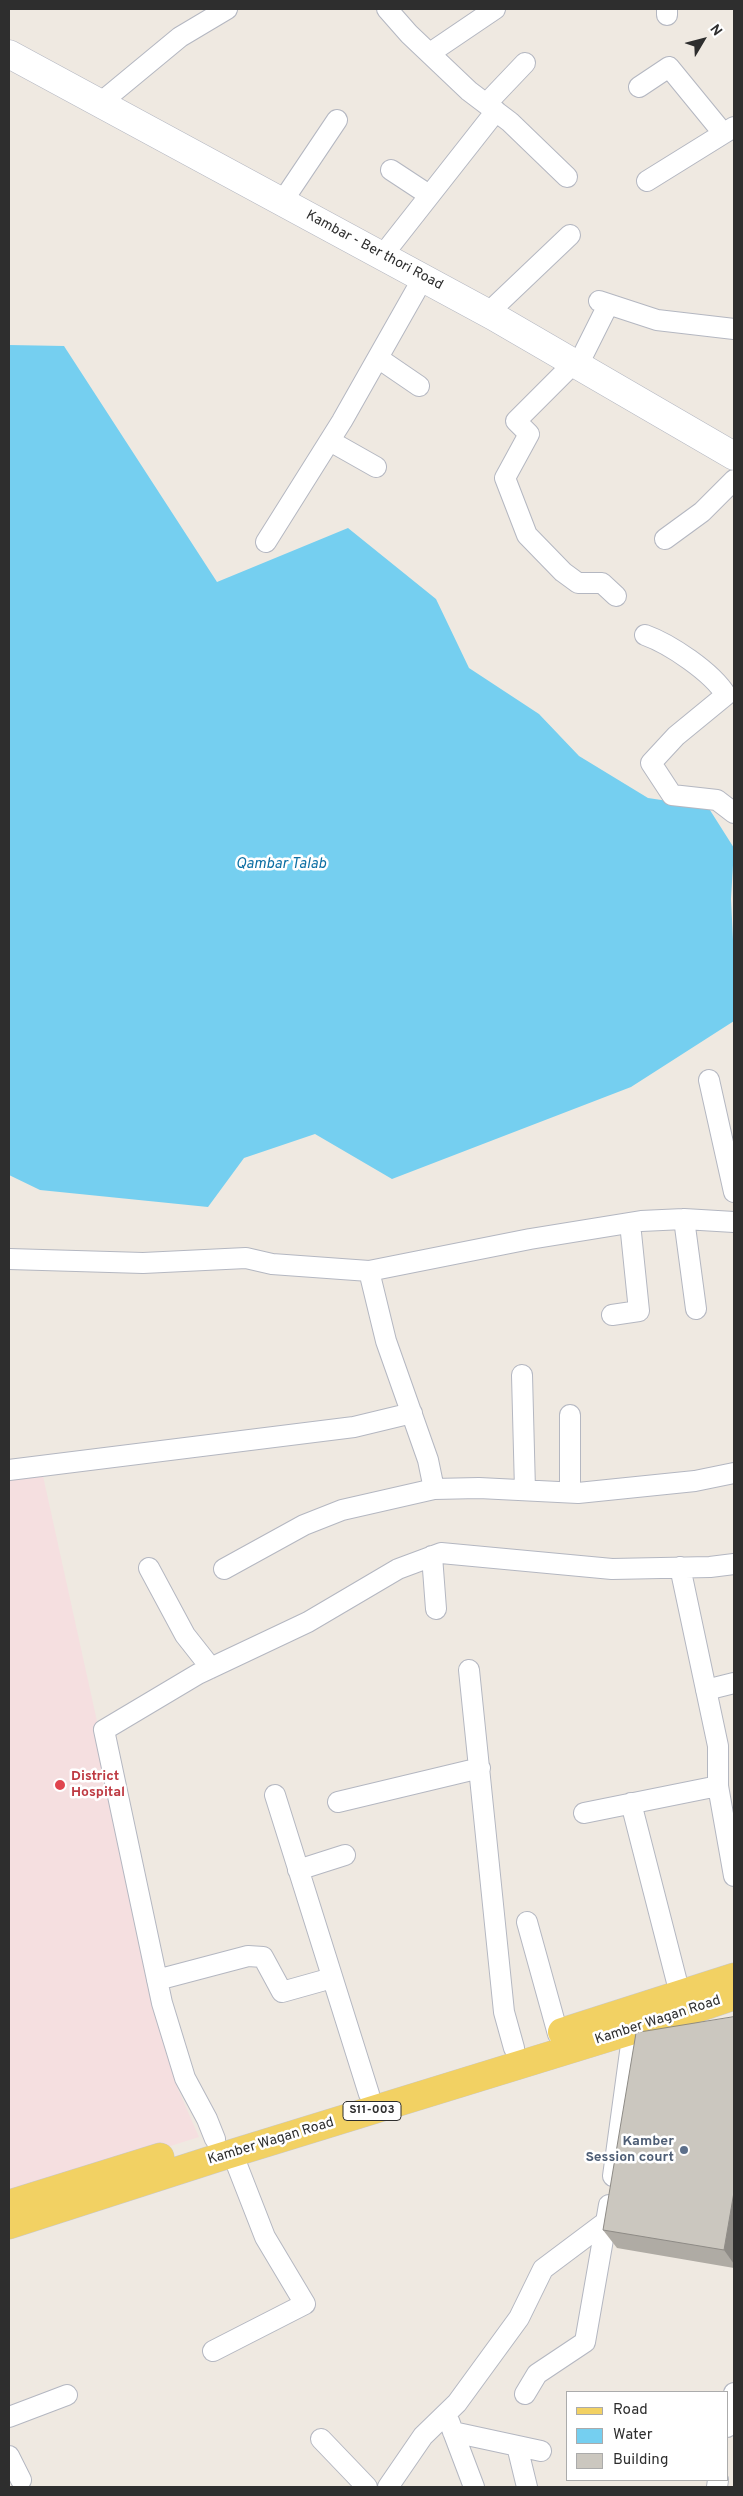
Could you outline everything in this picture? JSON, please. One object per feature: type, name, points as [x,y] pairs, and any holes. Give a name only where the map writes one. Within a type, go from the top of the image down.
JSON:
[{"type":"main road","name":"Kamber Wagan Road","points":[[9,2225],[369,2094],[734,1977]]},
{"type":"main road","name":"Kamber Wagan Road","points":[[9,2204],[224,2147],[632,2030],[734,1996]]},
{"type":"street","points":[[99,104],[180,37],[227,9]]},
{"type":"street","points":[[387,9],[430,53],[567,177]]},
{"type":"street","points":[[430,53],[495,9]]},
{"type":"street","name":"Kambar - Ber thori Road","points":[[9,54],[488,313],[734,456]]},
{"type":"street","points":[[382,256],[525,63]]},
{"type":"street","points":[[639,86],[669,67],[729,130],[646,181]]},
{"type":"street","points":[[282,202],[337,120]]},
{"type":"street","points":[[391,170],[429,195]]},
{"type":"street","points":[[488,313],[570,235]]},
{"type":"street","points":[[266,542],[330,440],[423,278]]},
{"type":"street","points":[[616,596],[602,583],[578,583],[563,572],[527,535],[505,478],[529,434],[516,421],[576,364],[604,303],[657,320],[734,330]]},
{"type":"street","points":[[378,358],[419,386]]},
{"type":"street","points":[[330,440],[376,467]]},
{"type":"street","points":[[666,539],[702,512],[734,480]]},
{"type":"street","points":[[645,635],[662,641],[698,667],[719,684],[726,695],[676,736],[651,763],[672,795],[717,800],[734,813]]},
{"type":"street","points":[[709,1080],[734,1192]]},
{"type":"street","points":[[684,1219],[696,1309]]},
{"type":"street","points":[[9,1259],[143,1262],[246,1258],[272,1264],[368,1271],[530,1239],[630,1222],[684,1219],[734,1222]]},
{"type":"street","points":[[612,1315],[639,1311],[630,1222]]},
{"type":"street","points":[[368,1271],[386,1341],[428,1460],[434,1490]]},
{"type":"street","points":[[522,1376],[525,1490]]},
{"type":"street","points":[[9,1470],[354,1428],[412,1414]]},
{"type":"street","points":[[570,1415],[570,1492]]},
{"type":"street","points":[[224,1569],[304,1525],[342,1510],[434,1490],[478,1488],[570,1492],[695,1481],[734,1474]]},
{"type":"street","points":[[213,2351],[305,2304],[265,2237],[224,2147],[185,2078],[162,2004],[104,1730],[211,1668],[308,1622],[398,1569],[441,1553],[612,1569],[710,1567],[734,1564]]},
{"type":"street","points":[[432,1556],[436,1609]]},
{"type":"street","points":[[680,1567],[718,1746],[718,1786],[734,1876]]},
{"type":"street","points":[[149,1568],[185,1635],[211,1668]]},
{"type":"street","points":[[468,1670],[475,1749],[480,1768],[504,2012],[514,2048]]},
{"type":"street","points":[[706,1690],[734,1684]]},
{"type":"street","points":[[338,1802],[480,1768]]},
{"type":"street","points":[[584,1813],[718,1786]]},
{"type":"street","points":[[275,1796],[369,2094]]},
{"type":"street","points":[[632,1803],[680,1994]]},
{"type":"street","points":[[298,1870],[345,1855]]},
{"type":"street","points":[[527,1922],[558,2034]]},
{"type":"street","points":[[157,1980],[248,1956],[263,1957],[282,1992],[332,1978]]},
{"type":"street","points":[[525,2394],[537,2374],[584,2342],[607,2221],[632,2030]]},
{"type":"street","points":[[474,2487],[450,2422],[457,2403],[519,2318],[544,2269],[607,2221]]},
{"type":"street","points":[[9,2417],[67,2394]]},
{"type":"street","points":[[728,2423],[733,2403]]},
{"type":"street","points":[[388,2487],[423,2436],[450,2422],[517,2446],[541,2451]]},
{"type":"street","points":[[321,2439],[367,2487]]},
{"type":"street","points":[[517,2446],[527,2487]]},
{"type":"street","points":[[9,2456],[21,2480]]},
{"type":"shaded area","name":"District Hospital","points":[[43,1476],[178,2089],[199,2137],[9,2197],[9,1480]]},
{"type":"water","name":"Qambar Talab","points":[[9,345],[64,346],[217,582],[348,528],[436,599],[469,668],[539,714],[579,756],[648,798],[708,807],[734,848],[731,899],[734,1021],[631,1087],[392,1179],[315,1134],[244,1158],[208,1207],[40,1190],[9,1175]]},
{"type":"building","name":"Kamber Session court","points":[[734,2017],[734,2192],[724,2250],[603,2230],[636,2033]]},
{"type":"place","name":"District Hospital","points":[[60,1785]]},
{"type":"place","name":"Kamber Session court","points":[[684,2150]]}]
